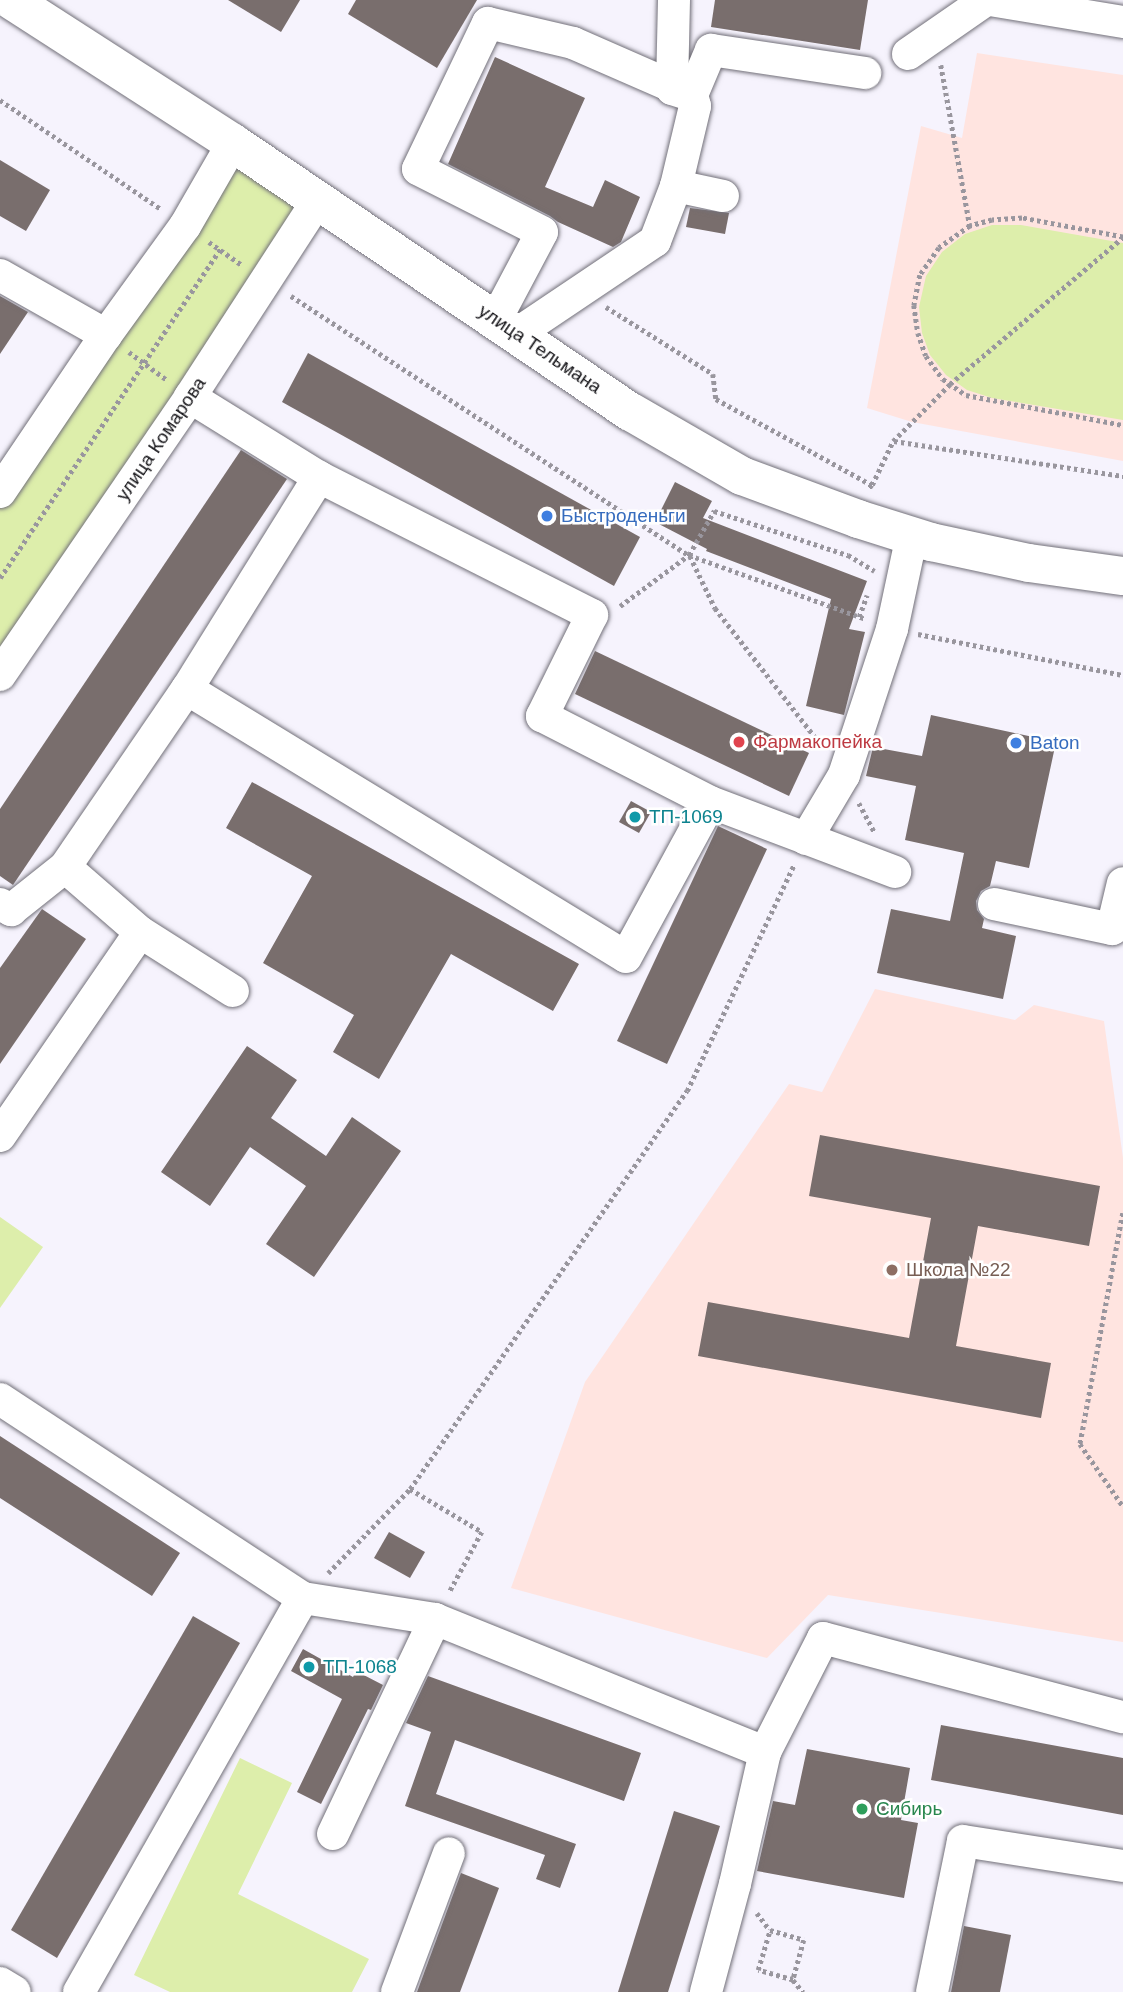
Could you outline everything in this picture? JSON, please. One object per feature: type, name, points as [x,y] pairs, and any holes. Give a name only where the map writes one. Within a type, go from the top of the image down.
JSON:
[{"type":"main road","name":"улица Тельмана","points":[[11,0],[233,142],[631,412],[741,476],[858,519],[912,535],[1029,563],[1123,576]]},
{"type":"street","points":[[674,0],[682,92]]},
{"type":"street","points":[[908,54],[988,0],[1123,22]]},
{"type":"street","points":[[488,23],[573,43],[682,92],[695,106],[676,186],[655,240],[582,291],[507,326],[542,232],[418,169],[488,23]]},
{"type":"street","points":[[682,92],[711,50],[865,73]]},
{"type":"street","points":[[0,492],[106,335],[186,226],[233,142]]},
{"type":"street","points":[[676,186],[723,196]]},
{"type":"street","name":"улица Комарова","points":[[0,675],[190,397],[318,200]]},
{"type":"street","points":[[0,275],[106,335]]},
{"type":"street","points":[[190,397],[319,477],[592,615],[542,716],[710,802],[895,872]]},
{"type":"street","points":[[0,904],[11,910],[65,867],[187,689],[319,477]]},
{"type":"street","points":[[806,839],[844,775],[892,629],[912,535]]},
{"type":"street","points":[[187,689],[626,957],[710,802]]},
{"type":"street","points":[[65,867],[140,932],[233,991]]},
{"type":"street","points":[[994,904],[1112,929],[1123,883]]},
{"type":"street","points":[[0,1136],[140,932]]},
{"type":"street","points":[[0,1399],[303,1598],[435,1619],[765,1752]]},
{"type":"street","points":[[79,1992],[303,1598]]},
{"type":"street","points":[[333,1834],[435,1619]]},
{"type":"street","points":[[706,1992],[735,1884],[765,1752],[822,1638],[1123,1717]]},
{"type":"street","points":[[932,1992],[962,1841],[1123,1866]]},
{"type":"street","points":[[397,1992],[449,1853]]},
{"type":"street","points":[[0,1983],[15,1992]]},
{"type":"path","points":[[936,34],[970,226]]},
{"type":"path","points":[[0,100],[265,280],[689,555],[715,608],[844,775],[895,872]]},
{"type":"path","points":[[1123,237],[1022,218],[992,220],[970,226],[940,248],[919,275],[914,305],[918,333],[926,356],[950,384],[965,395],[1123,425]]},
{"type":"path","points":[[865,498],[893,441],[950,384],[1123,237]]},
{"type":"path","points":[[0,578],[220,249]]},
{"type":"path","points":[[582,291],[713,374],[716,399],[872,485]]},
{"type":"path","points":[[106,335],[190,397]]},
{"type":"path","points":[[893,441],[1123,476]]},
{"type":"path","points":[[592,615],[623,605],[689,555],[714,511],[848,555],[876,572],[859,617]]},
{"type":"path","points":[[303,1598],[410,1489],[687,1091],[806,839]]},
{"type":"path","points":[[1123,1213],[1080,1444],[1123,1506]]},
{"type":"path","points":[[410,1489],[482,1532],[435,1619]]},
{"type":"path","points":[[735,1884],[769,1930],[804,1940],[793,1980]]},
{"type":"path","points":[[769,1930],[758,1970],[793,1980],[803,1992]]},
{"type":"shaded area","points":[[977,53],[1123,75],[1123,461],[912,422],[867,408],[921,126],[962,138]]},
{"type":"shaded area","name":"Школа №22","points":[[875,989],[1015,1020],[1034,1005],[1104,1021],[1123,1158],[1123,1642],[828,1595],[767,1658],[511,1588],[585,1382],[789,1084],[822,1092]]},
{"type":"green space","points":[[233,143],[318,200],[0,675],[0,492]]},
{"type":"green space","points":[[992,225],[1021,225],[1123,243],[1123,420],[992,398],[967,390],[946,375],[930,355],[922,333],[919,307],[926,276],[942,252],[965,234]]},
{"type":"green space","points":[[0,1217],[43,1247],[0,1308]]},
{"type":"green space","points":[[240,1758],[292,1783],[238,1894],[369,1959],[352,1992],[170,1992],[134,1975]]},
{"type":"building","points":[[228,0],[300,0],[281,32]]},
{"type":"building","points":[[356,0],[477,0],[437,68],[348,14]]},
{"type":"building","points":[[715,0],[868,0],[860,50],[711,27]]},
{"type":"building","points":[[495,57],[585,98],[545,187],[593,207],[605,180],[640,197],[621,242],[613,247],[558,222],[448,164]]},
{"type":"building","points":[[0,160],[50,190],[26,231],[0,216]]},
{"type":"building","points":[[690,208],[729,213],[725,234],[686,227]]},
{"type":"building","points":[[0,296],[28,312],[0,354]]},
{"type":"building","points":[[308,353],[640,537],[614,586],[282,402]]},
{"type":"building","points":[[241,450],[287,479],[13,885],[0,876],[0,809]]},
{"type":"building","points":[[675,482],[712,501],[703,518],[867,581],[849,629],[865,632],[844,715],[806,706],[831,599],[706,551],[707,549],[655,522]]},
{"type":"building","points":[[595,651],[809,753],[789,796],[575,694]]},
{"type":"building","points":[[931,715],[1056,742],[1029,868],[996,861],[990,886],[981,891],[976,901],[977,910],[984,919],[982,928],[1016,936],[1003,999],[877,973],[891,909],[950,921],[964,853],[905,840],[916,786],[866,776],[873,747],[922,756]]},
{"type":"building","points":[[252,782],[579,964],[553,1011],[451,954],[379,1079],[333,1052],[354,1015],[263,963],[312,876],[226,828]]},
{"type":"building","name":"ТП-1069","points":[[631,801],[651,812],[639,833],[619,822]]},
{"type":"building","points":[[718,826],[767,849],[667,1064],[617,1041]]},
{"type":"building","points":[[42,909],[86,939],[0,1064],[0,968]]},
{"type":"building","points":[[247,1046],[297,1080],[271,1118],[326,1156],[352,1117],[401,1151],[314,1277],[266,1244],[306,1186],[250,1147],[210,1206],[161,1172]]},
{"type":"building","points":[[820,1135],[1100,1186],[1089,1246],[978,1226],[956,1346],[1051,1363],[1041,1418],[698,1356],[708,1302],[909,1338],[931,1218],[809,1196]]},
{"type":"building","points":[[0,1436],[180,1553],[152,1596],[0,1498]]},
{"type":"building","points":[[389,1532],[425,1552],[410,1578],[374,1558]]},
{"type":"building","points":[[193,1616],[240,1643],[57,1958],[11,1930]]},
{"type":"building","points":[[303,1649],[353,1677],[356,1671],[383,1685],[371,1710],[368,1709],[321,1804],[297,1792],[342,1699],[291,1671]]},
{"type":"building","points":[[428,1676],[641,1753],[624,1801],[455,1740],[436,1794],[576,1844],[560,1888],[536,1879],[545,1855],[405,1806],[431,1732],[406,1723]]},
{"type":"building","points":[[941,1725],[1123,1758],[1123,1815],[931,1780]]},
{"type":"building","points":[[807,1749],[910,1768],[901,1820],[918,1823],[904,1898],[757,1871],[773,1801],[795,1805]]},
{"type":"building","points":[[674,1811],[720,1826],[668,1992],[618,1992]]},
{"type":"building","points":[[461,1873],[499,1888],[460,1992],[417,1992]]},
{"type":"building","points":[[964,1926],[1011,1935],[1000,1992],[951,1992]]},
{"type":"place","name":"Быстроденьги","points":[[547,516]]},
{"type":"place","name":"Фармакопейка","points":[[739,742]]},
{"type":"place","name":"Baton","points":[[1016,743]]},
{"type":"place","name":"ТП-1069","points":[[635,817]]},
{"type":"place","name":"Школа №22","points":[[892,1270]]},
{"type":"place","name":"ТП-1068","points":[[309,1667]]},
{"type":"place","name":"Сибирь","points":[[862,1809]]}]
